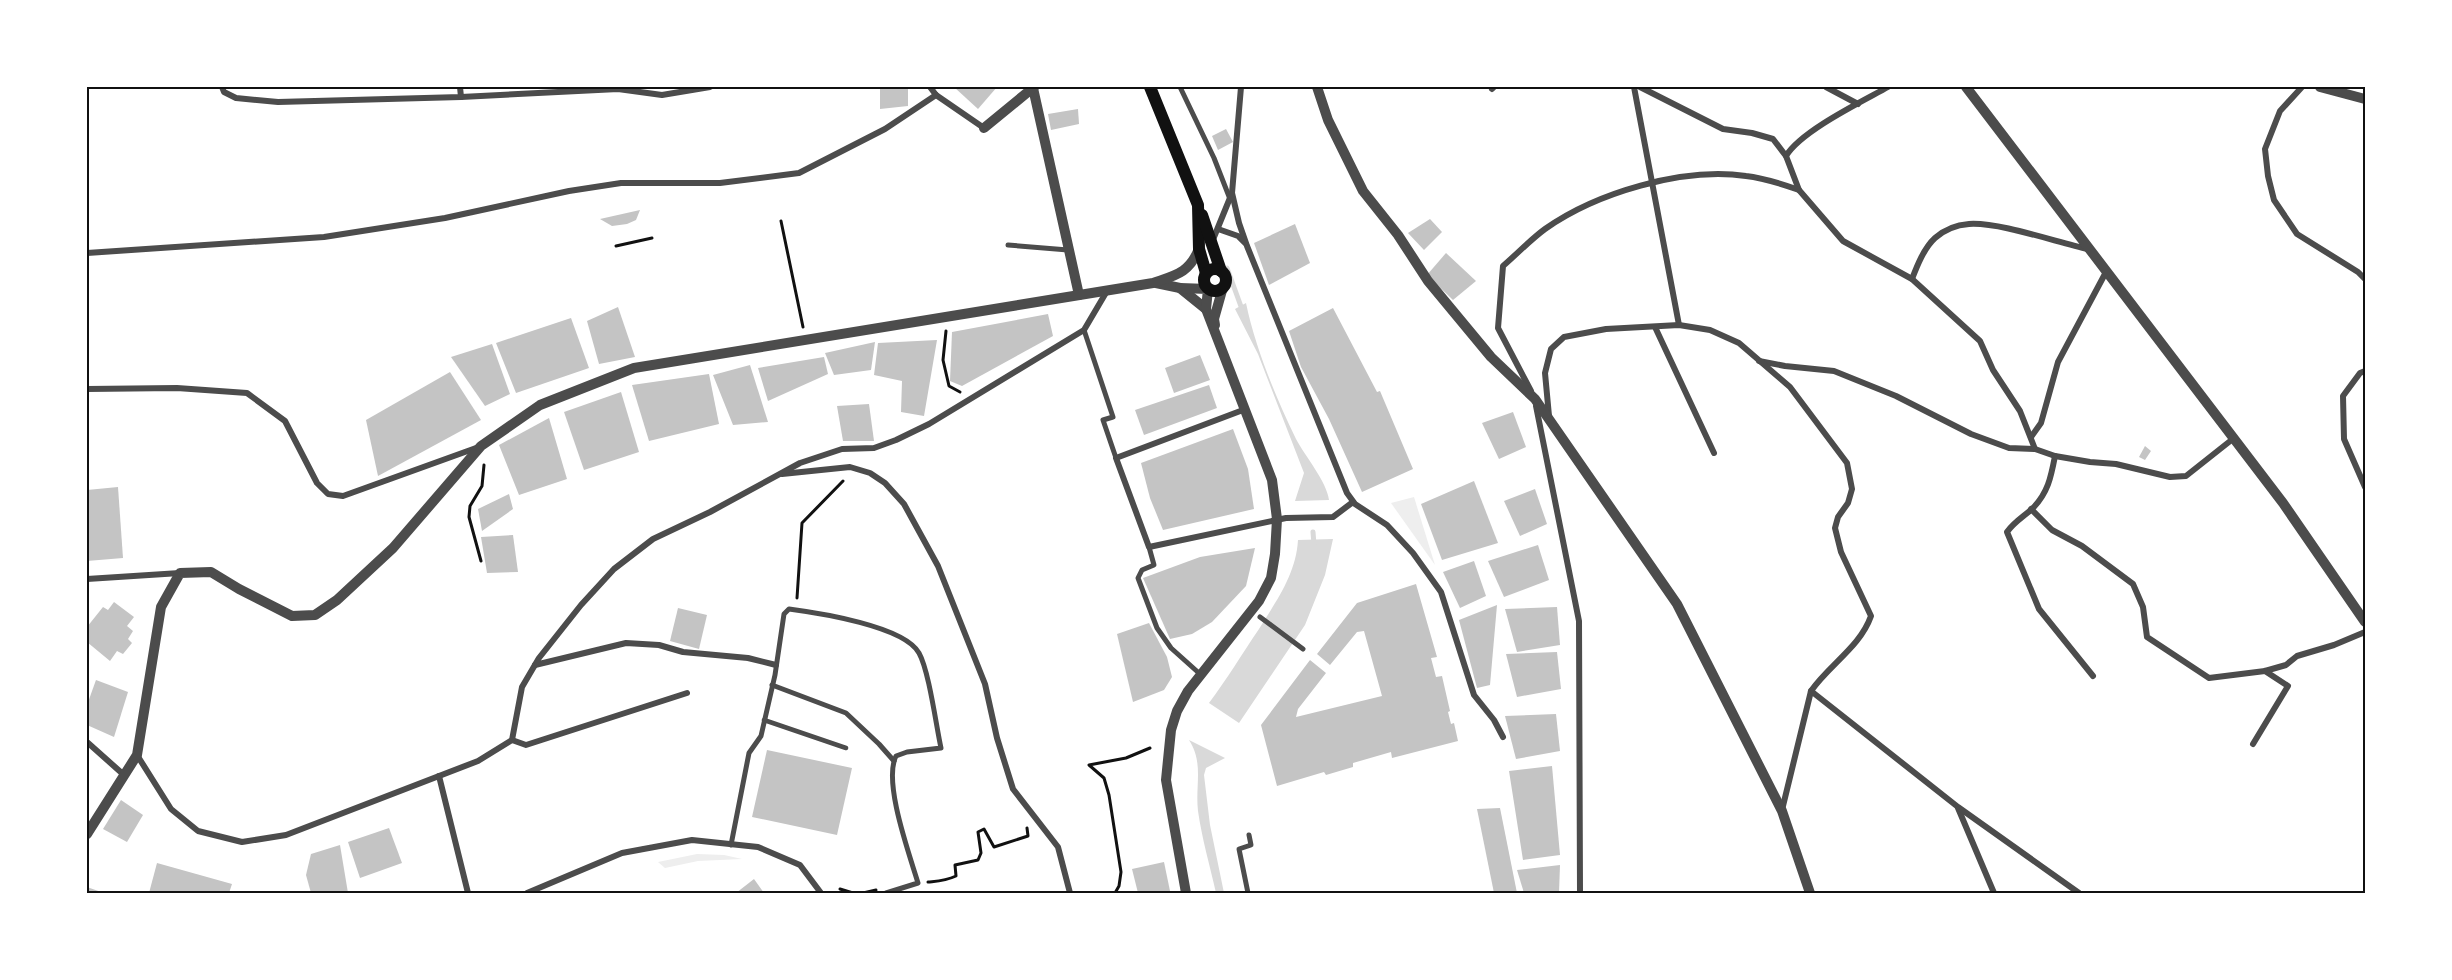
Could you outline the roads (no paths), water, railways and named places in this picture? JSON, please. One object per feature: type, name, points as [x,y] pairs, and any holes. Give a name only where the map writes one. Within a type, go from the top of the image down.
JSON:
[{"type":"main road","points":[[1148,88],[1198,205],[1221,271],[1226,277],[1223,287],[1214,291],[1208,289],[1204,283],[1206,273],[1199,249],[1198,205]]},
{"type":"main road","points":[[1206,273],[1212,269],[1221,271]]},
{"type":"street","points":[[222,87],[224,92],[236,98],[278,102],[461,97],[618,89],[662,95],[710,87]]},
{"type":"street","points":[[460,87],[461,97]]},
{"type":"street","points":[[930,87],[936,95],[984,128],[1033,87],[1079,295]]},
{"type":"street","points":[[1180,87],[1231,196],[1247,246],[1347,493],[1353,502],[1387,525],[1413,553],[1441,592],[1474,695],[1494,720],[1503,737]]},
{"type":"street","points":[[1211,242],[1231,196],[1241,87]]},
{"type":"street","points":[[1317,87],[1328,120],[1363,191],[1398,235],[1428,281],[1491,357],[1535,399],[1579,621],[1580,893]]},
{"type":"street","points":[[1634,87],[1679,325]]},
{"type":"street","points":[[1640,87],[1723,129],[1773,139],[1786,156],[1799,190],[1843,241],[1912,279],[1980,341],[1993,370],[2020,411],[2035,448]]},
{"type":"street","points":[[1826,87],[1858,104]]},
{"type":"street","points":[[1786,156],[1791,147],[1815,130],[1888,87]]},
{"type":"street","points":[[1966,87],[2283,503],[2365,622]]},
{"type":"street","points":[[1972,87],[1977,101]]},
{"type":"street","points":[[2302,87],[2280,111],[2265,149],[2274,200],[2297,234],[2358,272],[2365,279]]},
{"type":"street","points":[[2320,87],[2365,99]]},
{"type":"street","points":[[87,253],[324,237],[445,218],[569,191],[621,183],[720,183],[799,174],[885,129],[936,95]]},
{"type":"street","points":[[1799,190],[1744,175],[1697,175],[1632,187],[1590,202],[1544,230],[1503,266],[1498,328],[1535,399],[1677,604],[1782,811],[1810,893]]},
{"type":"street","points":[[1912,279],[1918,264],[1934,239],[1952,227],[1969,224],[1997,227],[2089,249]]},
{"type":"street","points":[[1218,229],[1238,236],[1247,246]]},
{"type":"street","points":[[1008,245],[1068,250]]},
{"type":"street","points":[[1180,274],[1194,262],[1199,249]]},
{"type":"street","points":[[2031,437],[2041,423],[2058,362],[2106,272]]},
{"type":"street","points":[[87,579],[212,572],[239,589],[292,616],[315,615],[337,600],[393,548],[481,446],[540,405],[634,368],[1107,291],[1153,283],[1180,274],[1206,273]]},
{"type":"street","points":[[1153,283],[1180,288],[1208,289],[1206,309],[1243,410],[1272,480],[1277,519],[1275,554],[1270,578],[1259,601],[1200,674],[1177,711],[1171,730],[1166,780],[1186,893]]},
{"type":"street","points":[[1215,333],[1214,319],[1223,287]]},
{"type":"street","points":[[1180,288],[1206,309]]},
{"type":"street","points":[[137,755],[171,809],[198,831],[242,842],[286,835],[478,761],[512,740],[522,687],[535,665],[614,569],[653,539],[710,512],[800,463],[842,449],[874,448],[896,440],[972,399],[1084,330],[1107,291]]},
{"type":"street","points":[[1550,421],[1545,373],[1551,349],[1564,337],[1606,329],[1679,325],[1710,330],[1739,343],[1790,387],[1847,463],[1852,489],[1848,503],[1838,517],[1835,528],[1841,552],[1871,616],[1860,639],[1822,675],[1812,691],[1782,811]]},
{"type":"street","points":[[1655,327],[1714,453]]},
{"type":"street","points":[[1084,330],[1113,417],[1103,420],[1154,565],[1142,570],[1138,578],[1157,628],[1171,648],[1200,674]]},
{"type":"street","points":[[1756,360],[1785,366],[1834,371],[1896,396],[1971,434],[2009,448],[2035,448],[2055,456],[2116,464],[2169,477],[2186,476],[2234,438]]},
{"type":"street","points":[[2365,371],[2343,396],[2344,439],[2365,487]]},
{"type":"street","points":[[87,389],[177,388],[247,393],[285,421],[317,483],[328,494],[343,496],[481,446]]},
{"type":"street","points":[[1116,458],[1243,410]]},
{"type":"street","points":[[2055,456],[2050,484],[2031,509],[2013,523],[2007,532],[2039,609],[2093,676]]},
{"type":"street","points":[[776,475],[850,467],[870,473],[885,483],[904,504],[938,566],[985,684],[997,738],[1013,789],[1058,847],[1070,893]]},
{"type":"street","points":[[1149,547],[1277,519],[1333,517],[1353,502]]},
{"type":"street","points":[[2031,509],[2052,530],[2082,546],[2133,584],[2143,608],[2147,637],[2209,678],[2265,671],[2286,665],[2297,656],[2334,645],[2365,632]]},
{"type":"street","points":[[87,834],[137,755],[161,608],[180,573]]},
{"type":"street","points":[[731,844],[749,753],[761,736],[784,614],[789,609],[818,613],[896,633],[918,651],[924,669],[940,748],[907,752],[896,756],[891,766],[895,801],[918,883],[886,893]]},
{"type":"street","points":[[1260,617],[1303,649]]},
{"type":"street","points":[[535,665],[626,643],[659,645],[683,652],[748,658],[776,665]]},
{"type":"street","points":[[2253,744],[2288,686],[2265,671]]},
{"type":"street","points":[[772,685],[846,713],[894,761]]},
{"type":"street","points":[[1812,691],[1958,807],[2079,893]]},
{"type":"street","points":[[512,740],[526,745],[687,693]]},
{"type":"street","points":[[87,742],[124,775]]},
{"type":"street","points":[[438,776],[468,893]]},
{"type":"street","points":[[1958,807],[1994,893]]},
{"type":"street","points":[[1248,893],[1239,849],[1251,845],[1249,835]]},
{"type":"street","points":[[527,893],[622,853],[692,840],[758,848],[800,865],[821,893]]},
{"type":"lane","points":[[764,720],[846,748]]},
{"type":"waterway","points":[[1227,268],[1243,312]]},
{"type":"waterway","points":[[1313,532],[1314,545]]}]
